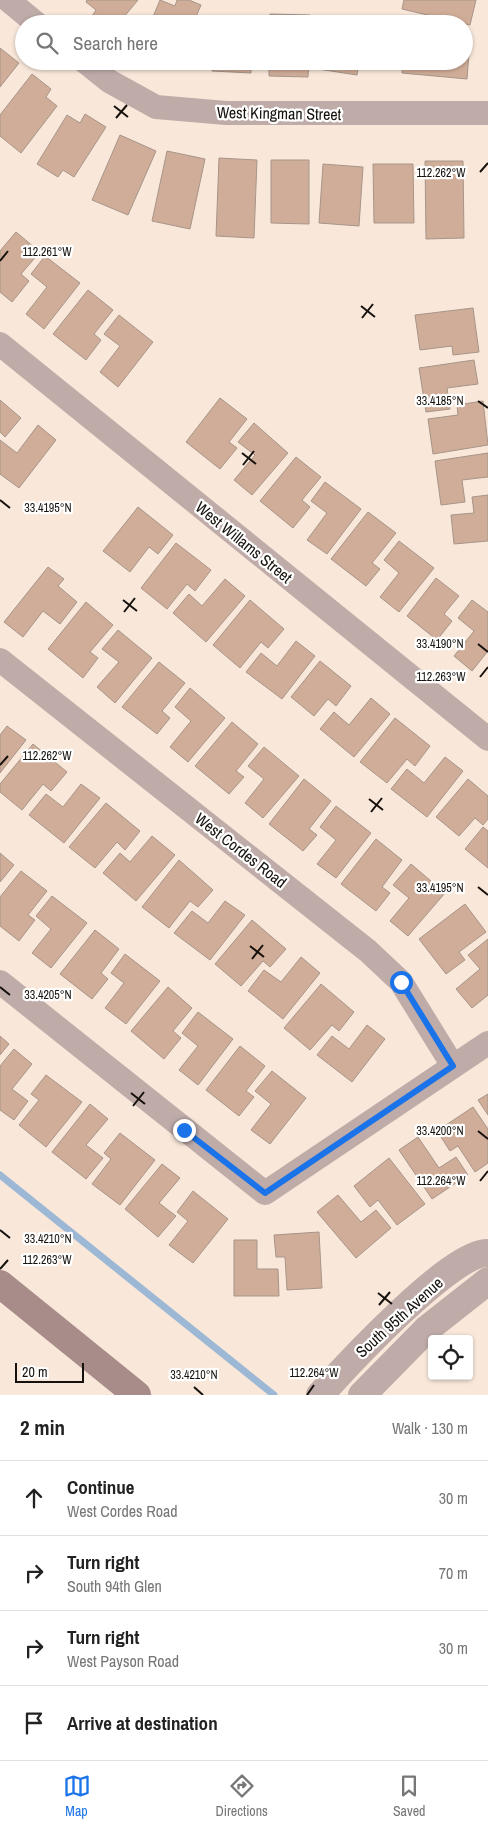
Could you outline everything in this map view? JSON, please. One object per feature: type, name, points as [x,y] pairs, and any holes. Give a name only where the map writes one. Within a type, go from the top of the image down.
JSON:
[{"type":"main road","points":[[0,1284],[137,1395]]},
{"type":"street","points":[[8,0],[27,15]]},
{"type":"street","name":"West Kingman Street","points":[[95,70],[108,81],[156,107],[226,113],[488,113]]},
{"type":"street","name":"West Willams Street","points":[[0,344],[485,731]]},
{"type":"street","name":"West Cordes Road","points":[[0,660],[368,951],[401,982],[453,1066]]},
{"type":"street","points":[[0,982],[265,1193],[488,1043]]},
{"type":"street","name":"South 95th Avenue","points":[[320,1395],[378,1332],[410,1304],[456,1266],[480,1253],[488,1253]]},
{"type":"street","name":"South 95th Avenue","points":[[362,1395],[427,1329],[488,1281]]},
{"type":"building","points":[[87,0],[138,0],[126,15],[93,15],[96,10],[86,2]]},
{"type":"building","points":[[160,0],[175,6],[177,0],[189,0],[201,5],[197,15],[154,15]]},
{"type":"building","points":[[404,0],[476,0],[472,15],[428,15],[402,9]]},
{"type":"building","points":[[270,14],[310,15],[270,15]]},
{"type":"building","points":[[0,48],[15,60],[15,68],[0,87]]},
{"type":"building","points":[[251,70],[251,73],[212,71]]},
{"type":"building","points":[[269,70],[308,70],[308,77],[269,76]]},
{"type":"building","points":[[324,70],[358,70],[357,75]]},
{"type":"building","points":[[402,70],[468,70],[467,79],[402,73]]},
{"type":"building","points":[[32,74],[51,89],[46,97],[57,106],[21,153],[0,136],[0,115]]},
{"type":"building","points":[[85,114],[106,127],[74,177],[63,170],[58,177],[37,164],[67,115],[80,123]]},
{"type":"building","points":[[120,135],[156,151],[128,215],[92,200]]},
{"type":"building","points":[[167,151],[205,159],[190,229],[152,221]]},
{"type":"building","points":[[219,158],[257,160],[254,238],[216,236]]},
{"type":"building","points":[[271,160],[309,160],[309,224],[271,223]]},
{"type":"building","points":[[425,161],[463,161],[464,238],[426,239]]},
{"type":"building","points":[[323,164],[363,167],[359,226],[319,223]]},
{"type":"building","points":[[373,164],[413,164],[414,223],[374,223]]},
{"type":"building","points":[[16,232],[40,252],[21,274],[29,281],[12,302],[0,292],[0,251]]},
{"type":"building","points":[[45,256],[80,283],[44,329],[26,314],[47,287],[31,274]]},
{"type":"building","points":[[88,290],[113,310],[94,334],[101,340],[86,360],[53,334]]},
{"type":"building","points":[[473,308],[479,352],[453,355],[452,346],[420,350],[415,315]]},
{"type":"building","points":[[119,315],[153,342],[118,387],[100,372],[120,346],[104,334]]},
{"type":"building","points":[[474,360],[478,384],[447,388],[450,409],[426,412],[419,368]]},
{"type":"building","points":[[220,398],[247,419],[229,442],[237,448],[220,469],[186,442]]},
{"type":"building","points":[[0,400],[21,418],[5,437],[0,432]]},
{"type":"building","points":[[483,401],[488,445],[433,454],[428,419],[458,415],[457,405]]},
{"type":"building","points":[[254,423],[288,453],[252,495],[234,480],[255,455],[238,442]]},
{"type":"building","points":[[38,425],[56,440],[19,488],[0,474],[0,440],[17,453]]},
{"type":"building","points":[[488,453],[488,477],[462,480],[465,502],[441,505],[435,461]]},
{"type":"building","points":[[296,457],[321,477],[302,500],[310,507],[293,528],[260,501]]},
{"type":"building","points":[[325,482],[361,509],[327,554],[307,540],[327,513],[311,501]]},
{"type":"building","points":[[488,495],[488,541],[454,544],[451,515],[474,513],[472,497]]},
{"type":"building","points":[[138,507],[173,535],[158,554],[149,547],[130,572],[103,551]]},
{"type":"building","points":[[368,512],[396,533],[372,563],[380,569],[366,586],[331,559]]},
{"type":"building","points":[[399,541],[434,568],[399,612],[380,597],[399,573],[384,560]]},
{"type":"building","points":[[176,543],[211,570],[195,591],[187,584],[167,609],[141,588]]},
{"type":"building","points":[[48,567],[64,579],[58,586],[77,602],[60,624],[43,611],[23,637],[4,622]]},
{"type":"building","points":[[436,578],[459,596],[444,614],[452,621],[437,640],[407,616]]},
{"type":"building","points":[[225,579],[245,596],[206,642],[173,613],[189,594],[202,606]]},
{"type":"building","points":[[250,600],[284,629],[268,648],[261,642],[240,668],[213,645]]},
{"type":"building","points":[[472,600],[488,612],[488,651],[472,671],[454,656],[474,631],[458,618]]},
{"type":"building","points":[[86,602],[113,625],[90,652],[98,658],[83,678],[48,649]]},
{"type":"building","points":[[118,630],[152,658],[115,703],[97,687],[119,662],[102,649]]},
{"type":"building","points":[[296,641],[315,656],[282,699],[246,672],[261,653],[277,666]]},
{"type":"building","points":[[320,661],[351,686],[336,706],[328,699],[314,716],[291,697]]},
{"type":"building","points":[[159,662],[185,683],[162,711],[170,718],[157,734],[122,707]]},
{"type":"building","points":[[190,688],[225,718],[188,762],[170,747],[191,721],[175,707]]},
{"type":"building","points":[[371,698],[390,714],[354,757],[320,729],[334,712],[349,725]]},
{"type":"building","points":[[395,718],[430,746],[415,766],[407,759],[387,783],[360,762]]},
{"type":"building","points":[[232,722],[258,744],[236,771],[244,777],[229,794],[195,766]]},
{"type":"building","points":[[7,726],[26,740],[0,773],[0,735]]},
{"type":"building","points":[[33,744],[67,772],[51,791],[43,784],[22,810],[0,792],[0,784]]},
{"type":"building","points":[[264,747],[299,776],[263,818],[245,803],[264,779],[248,766]]},
{"type":"building","points":[[445,757],[463,771],[427,817],[391,789],[407,769],[424,783]]},
{"type":"building","points":[[304,779],[331,801],[309,829],[317,835],[303,851],[269,824]]},
{"type":"building","points":[[468,779],[488,796],[488,819],[483,825],[475,818],[459,836],[436,817]]},
{"type":"building","points":[[81,784],[100,798],[64,843],[29,815],[46,794],[63,807]]},
{"type":"building","points":[[106,803],[140,831],[125,850],[117,842],[95,868],[69,847]]},
{"type":"building","points":[[336,806],[371,833],[336,878],[317,864],[336,840],[320,827]]},
{"type":"building","points":[[483,827],[488,831],[488,868],[465,849]]},
{"type":"building","points":[[152,836],[175,855],[136,901],[103,873],[120,853],[130,862]]},
{"type":"building","points":[[376,839],[402,860],[382,887],[390,893],[376,911],[341,884]]},
{"type":"building","points":[[0,853],[14,865],[0,882]]},
{"type":"building","points":[[179,860],[213,890],[198,907],[190,901],[169,928],[142,907]]},
{"type":"building","points":[[411,864],[445,893],[408,936],[390,921],[409,898],[393,885]]},
{"type":"building","points":[[21,871],[47,891],[28,915],[35,920],[19,941],[0,926],[0,897]]},
{"type":"building","points":[[52,896],[87,923],[51,968],[32,953],[51,929],[36,916]]},
{"type":"building","points":[[225,901],[245,915],[210,960],[174,933],[192,911],[208,923]]},
{"type":"building","points":[[465,904],[486,932],[459,952],[465,960],[446,974],[419,939]]},
{"type":"building","points":[[252,920],[286,949],[270,967],[263,961],[241,986],[215,964]]},
{"type":"building","points":[[95,930],[119,949],[101,973],[108,979],[92,999],[60,974]]},
{"type":"building","points":[[488,939],[488,995],[472,1008],[456,989],[480,969],[468,955]]},
{"type":"building","points":[[125,954],[160,981],[126,1024],[105,1008],[124,983],[111,973]]},
{"type":"building","points":[[301,957],[320,973],[283,1019],[248,991],[264,970],[281,982]]},
{"type":"building","points":[[321,984],[354,1012],[339,1031],[332,1025],[310,1050],[284,1028]]},
{"type":"building","points":[[168,987],[192,1008],[173,1031],[181,1038],[164,1059],[131,1031]]},
{"type":"building","points":[[198,1012],[233,1039],[198,1085],[179,1070],[198,1046],[182,1033]]},
{"type":"building","points":[[367,1025],[385,1039],[352,1082],[317,1055],[332,1036],[349,1049]]},
{"type":"building","points":[[0,1036],[9,1044],[0,1055]]},
{"type":"building","points":[[240,1046],[265,1066],[246,1091],[254,1097],[239,1116],[206,1090]]},
{"type":"building","points":[[14,1049],[32,1064],[12,1089],[28,1101],[14,1120],[0,1110],[0,1066]]},
{"type":"building","points":[[272,1071],[306,1098],[270,1144],[251,1130],[271,1104],[255,1091]]},
{"type":"building","points":[[46,1075],[82,1102],[46,1147],[19,1125],[39,1100],[31,1094]]},
{"type":"building","points":[[488,1094],[488,1115],[478,1100]]},
{"type":"building","points":[[90,1104],[108,1119],[86,1145],[103,1158],[86,1179],[52,1152]]},
{"type":"building","points":[[473,1107],[488,1129],[488,1163],[475,1172],[458,1146],[450,1151],[437,1131]]},
{"type":"building","points":[[120,1133],[155,1160],[120,1205],[92,1184],[111,1159],[104,1153]]},
{"type":"building","points":[[418,1137],[439,1168],[456,1157],[468,1175],[432,1199],[399,1150]]},
{"type":"building","points":[[389,1158],[425,1204],[397,1225],[378,1200],[370,1207],[354,1186]]},
{"type":"building","points":[[162,1164],[180,1178],[159,1203],[176,1216],[158,1237],[125,1209]]},
{"type":"building","points":[[193,1191],[228,1219],[193,1263],[169,1245],[188,1221],[177,1212]]},
{"type":"building","points":[[338,1195],[361,1222],[376,1210],[391,1228],[356,1258],[317,1212]]},
{"type":"building","points":[[319,1232],[322,1288],[287,1290],[285,1257],[276,1257],[274,1235]]},
{"type":"building","points":[[234,1240],[257,1240],[257,1269],[278,1269],[279,1296],[234,1296]]},
{"type":"waterway","points":[[0,1175],[274,1395]]},
{"type":"route","points":[[184,1130],[265,1193],[453,1066],[401,982]]}]
